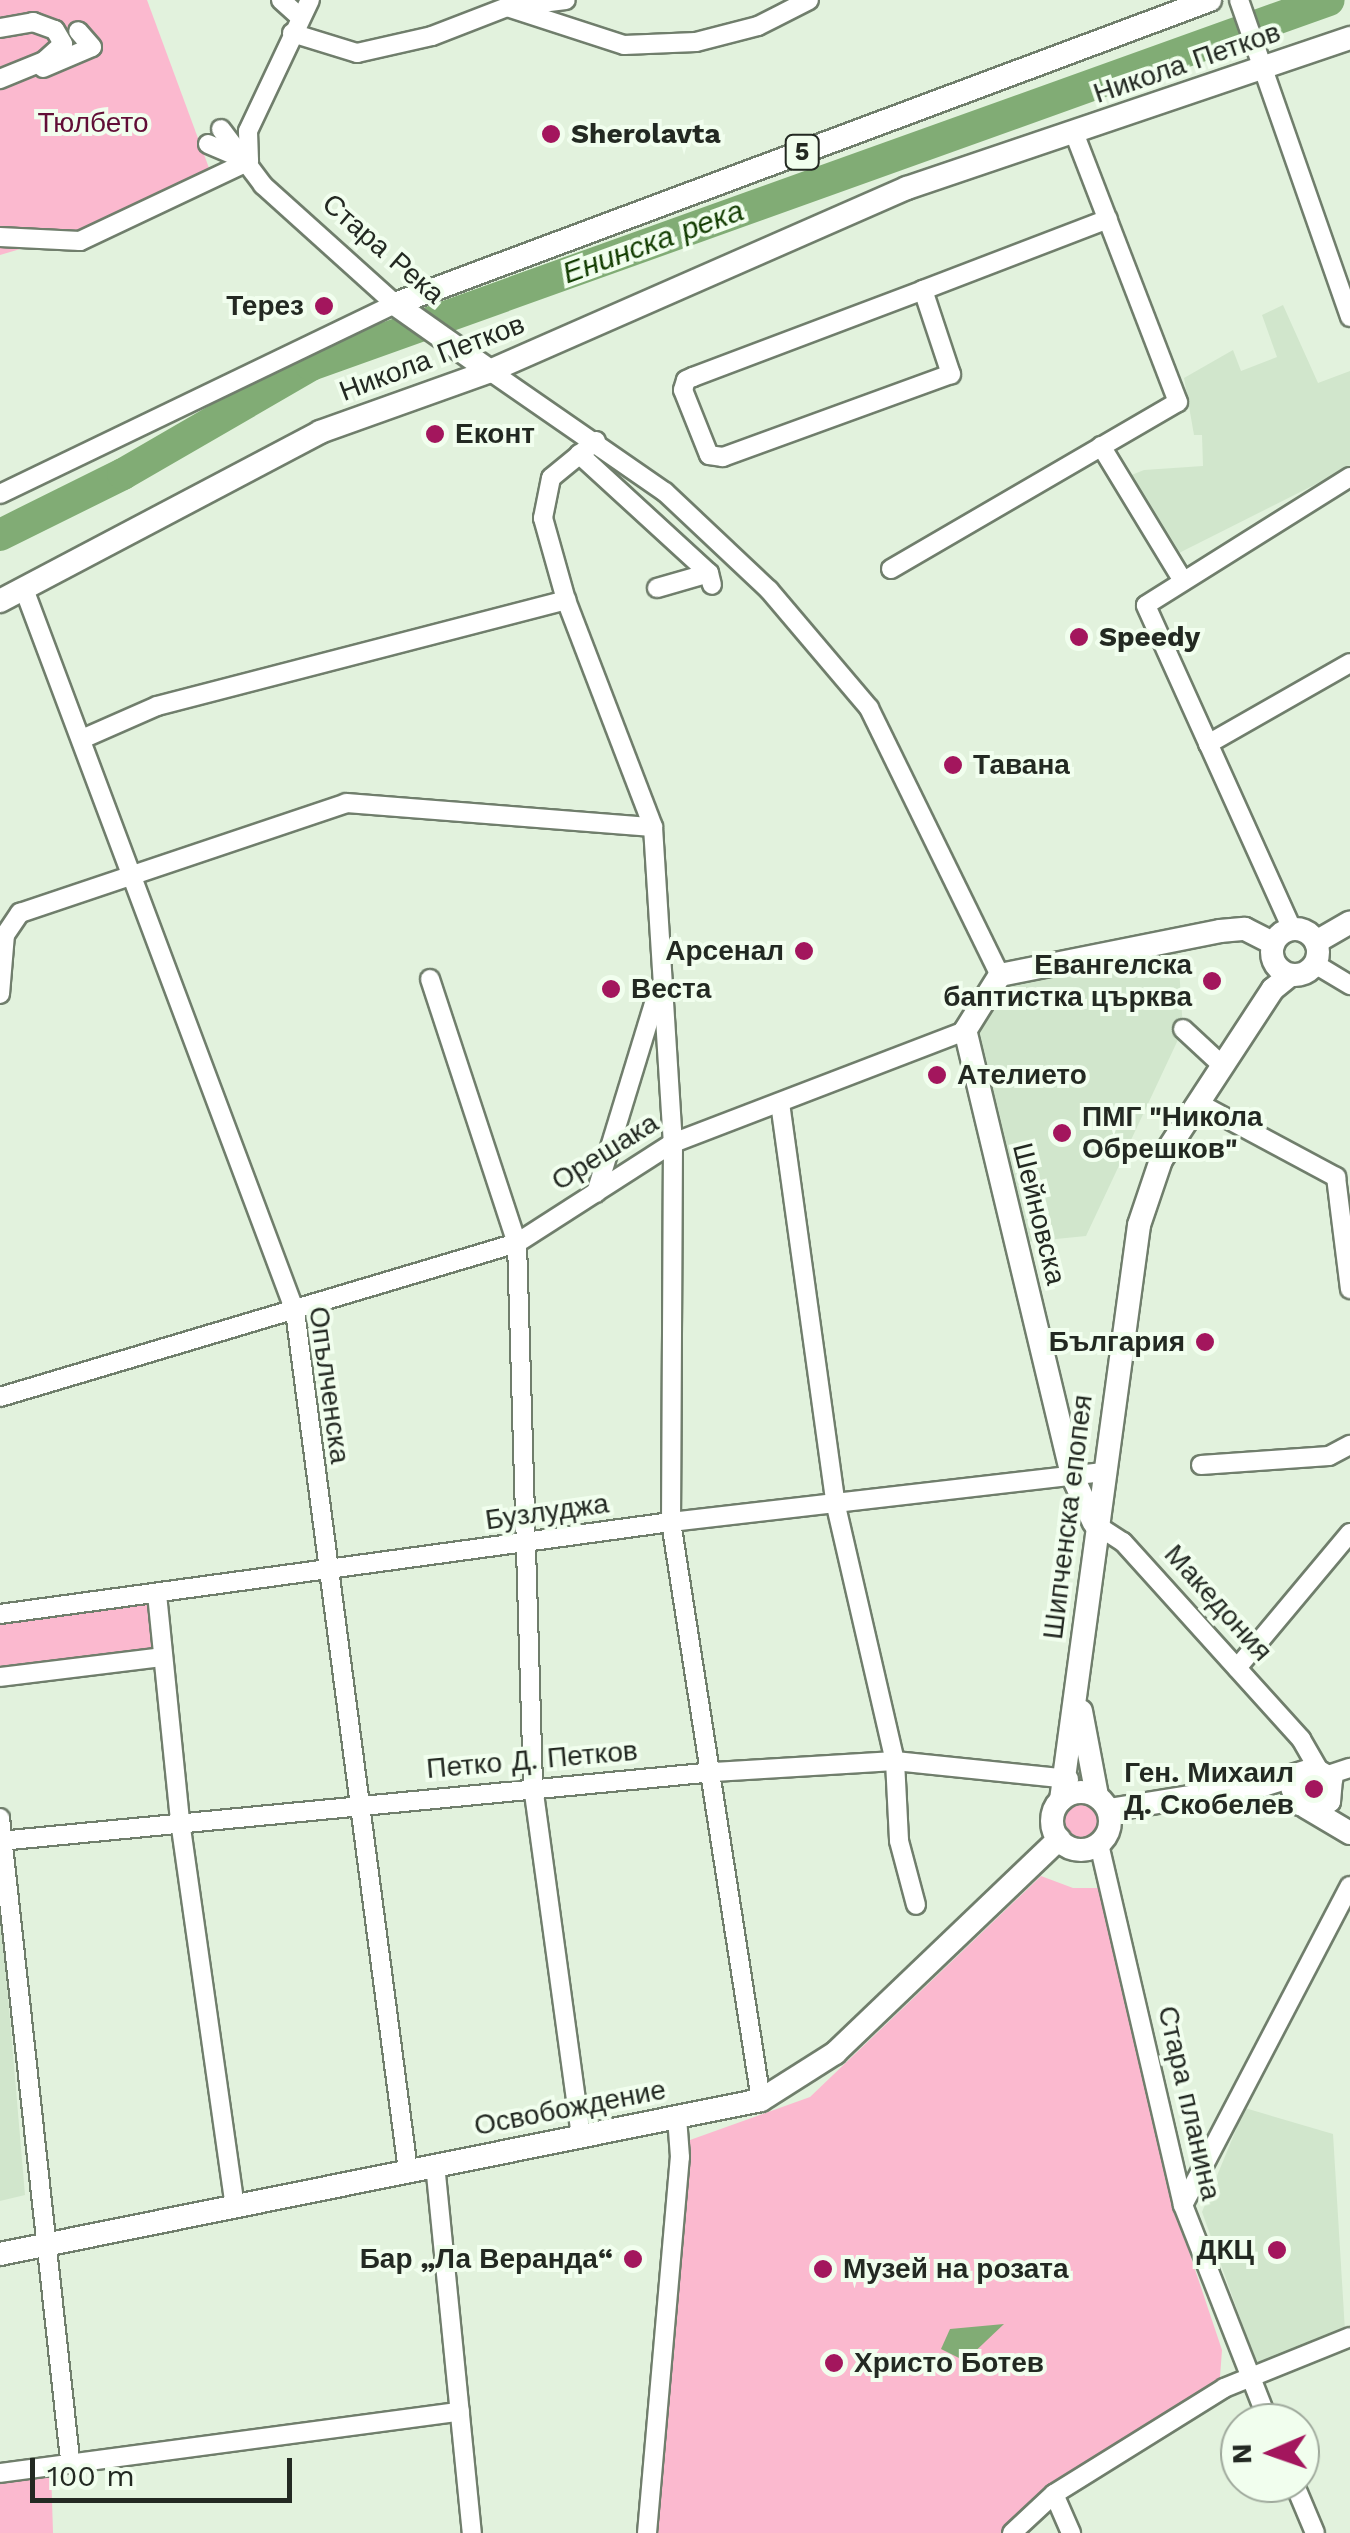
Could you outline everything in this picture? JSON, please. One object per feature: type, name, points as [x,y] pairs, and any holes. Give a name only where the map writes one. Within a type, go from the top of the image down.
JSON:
[{"type":"main road","name":"Никола Петков","points":[[402,309],[1210,0]]},
{"type":"main road","name":"Никола Петков","points":[[0,601],[320,432],[490,371],[908,188],[1261,63],[1350,38]]},
{"type":"main road","name":"Стара Река","points":[[402,309],[490,371]]},
{"type":"main road","points":[[1282,936],[1272,959],[1289,976],[1350,922]]},
{"type":"main road","points":[[964,1031],[1000,975],[1246,930],[1282,936],[1315,953]]},
{"type":"main road","name":"Шипченска епопея","points":[[1065,1789],[1095,1524],[1139,1226],[1161,1160],[1272,990],[1289,976]]},
{"type":"main road","name":"Шейновска","points":[[964,1031],[1072,1475],[1095,1524]]},
{"type":"main road","name":"Шипченска епопея","points":[[1077,1692],[1102,1803]]},
{"type":"main road","points":[[1102,1803],[1110,1829],[1099,1844],[1074,1849],[1059,1839],[1052,1824],[1065,1789],[1102,1803],[1263,1784],[1316,1782]]},
{"type":"main road","name":"Македония","points":[[1316,1782],[1350,1810]]},
{"type":"main road","name":"Македония","points":[[1316,1782],[1350,1833]]},
{"type":"main road","name":"Освобождение","points":[[0,2254],[761,2100],[835,2053],[1059,1839]]},
{"type":"street","points":[[280,0],[296,25],[357,52],[432,36],[506,4],[566,0]]},
{"type":"street","points":[[249,161],[248,131],[310,0]]},
{"type":"street","points":[[506,4],[624,45],[696,42],[758,26],[809,0]]},
{"type":"street","points":[[1240,3],[1350,317]]},
{"type":"street","points":[[0,28],[32,22],[55,30],[63,44],[44,62],[0,80]]},
{"type":"street","points":[[0,80],[92,46],[78,31]]},
{"type":"street","name":"Стара Река","points":[[221,129],[264,185],[402,309]]},
{"type":"street","points":[[891,569],[1179,396],[1074,132]]},
{"type":"street","points":[[208,144],[249,161]]},
{"type":"street","points":[[0,237],[80,241],[249,161]]},
{"type":"street","points":[[923,290],[951,374],[722,457],[709,455],[683,390],[686,380],[923,290],[1108,220]]},
{"type":"street","points":[[0,494],[402,309]]},
{"type":"street","points":[[490,371],[596,440],[665,492],[769,590],[869,708],[1000,975]]},
{"type":"street","points":[[596,440],[551,478],[543,518],[566,600],[653,827],[673,1143],[671,1522],[714,1772],[761,2100]]},
{"type":"street","points":[[1101,446],[1182,580]]},
{"type":"street","points":[[579,454],[710,579],[657,588]]},
{"type":"street","points":[[1282,936],[1208,744],[1146,605],[1350,478]]},
{"type":"street","name":"Опълченска","points":[[24,589],[294,1311],[408,2170]]},
{"type":"street","points":[[82,740],[157,706],[566,600]]},
{"type":"street","points":[[1208,744],[1350,663]]},
{"type":"street","points":[[0,994],[9,924],[20,912],[133,878],[346,803],[653,827]]},
{"type":"street","points":[[1315,953],[1350,985]]},
{"type":"street","points":[[596,1194],[662,978]]},
{"type":"street","points":[[430,979],[517,1243],[533,1786],[581,2136]]},
{"type":"street","points":[[1183,1030],[1222,1066]]},
{"type":"street","name":"Орешака","points":[[0,1397],[517,1243],[673,1143],[964,1031]]},
{"type":"street","points":[[780,1102],[836,1506],[895,1761],[899,1841],[916,1905]]},
{"type":"street","points":[[1198,1103],[1336,1177],[1350,1289]]},
{"type":"street","points":[[1201,1464],[1328,1456],[1350,1445]]},
{"type":"street","name":"Бузлуджа","points":[[0,1614],[326,1573],[671,1522],[836,1506],[1103,1472]]},
{"type":"street","name":"Македония","points":[[1095,1524],[1123,1542],[1290,1728],[1316,1782]]},
{"type":"street","points":[[1237,1668],[1350,1533]]},
{"type":"street","points":[[157,1594],[180,1821],[235,2206]]},
{"type":"street","points":[[0,1678],[163,1657]]},
{"type":"street","name":"Петко Д. Петков","points":[[2,1841],[533,1786],[895,1761],[1065,1789]]},
{"type":"street","points":[[0,1818],[70,2459]]},
{"type":"street","name":"Стара планина","points":[[1099,1844],[1183,2205],[1261,2403]]},
{"type":"street","points":[[1183,2205],[1350,1886]]},
{"type":"street","points":[[647,2533],[680,2157],[677,2117]]},
{"type":"street","points":[[436,2164],[472,2533]]},
{"type":"street","points":[[1012,2533],[1054,2494],[1250,2377],[1350,2337]]},
{"type":"street","points":[[0,2473],[70,2459],[460,2412]]},
{"type":"street","points":[[1054,2494],[1071,2533]]},
{"type":"street","points":[[1302,2503],[1315,2533]]},
{"type":"shaded area","points":[[1283,305],[1318,383],[1350,371],[1350,467],[1179,553],[1124,478],[1144,470],[1203,466],[1202,435],[1194,435],[1184,378],[1233,350],[1241,371],[1277,357],[1262,315]]},
{"type":"shaded area","name":"ПМГ \"Никола Обрешков\"","points":[[1177,937],[1183,1029],[1086,1236],[1015,1243],[965,1031],[1000,975]]},
{"type":"shaded area","points":[[0,1902],[25,2195],[0,2201]]},
{"type":"shaded area","name":"ДКЦ","points":[[1245,2108],[1333,2134],[1345,2331],[1257,2365],[1202,2212]]},
{"type":"shaded area","points":[[1004,2324],[965,2361],[941,2349],[950,2329]]},
{"type":"green space","name":"Тюлбето","points":[[0,0],[147,0],[209,168],[81,231],[0,255]]},
{"type":"green space","points":[[148,1600],[154,1653],[0,1673],[0,1620]]},
{"type":"green space","points":[[1081,1803],[1094,1808],[1099,1821],[1094,1834],[1081,1839],[1068,1834],[1063,1821],[1068,1808]]},
{"type":"green space","points":[[1041,1876],[1073,1888],[1102,1888],[1167,2186],[1222,2350],[1220,2377],[1054,2494],[1012,2533],[656,2533],[690,2140],[810,2097]]},
{"type":"green space","points":[[51,2469],[53,2533],[0,2533],[0,2479]]},
{"type":"waterway","name":"Енинска река","points":[[0,535],[123,474],[311,365],[1329,0]]},
{"type":"place","name":"Sherolavta","points":[[551,134]]},
{"type":"place","name":"Терез","points":[[324,306]]},
{"type":"place","name":"Еконт","points":[[435,434]]},
{"type":"place","name":"Speedy","points":[[1079,637]]},
{"type":"place","name":"Тавана","points":[[953,765]]},
{"type":"place","name":"Арсенал","points":[[804,951]]},
{"type":"place","name":"Евангелска баптистка църква","points":[[1212,981]]},
{"type":"place","name":"Веста","points":[[611,989]]},
{"type":"place","name":"Ателието","points":[[937,1075]]},
{"type":"place","name":"ПМГ \"Никола Обрешков\"","points":[[1062,1133]]},
{"type":"place","name":"България","points":[[1205,1342]]},
{"type":"place","name":"Ген. Михаил Д. Скобелев","points":[[1314,1789]]},
{"type":"place","name":"ДКЦ","points":[[1277,2250]]},
{"type":"place","name":"Бар „Ла Веранда“","points":[[633,2259]]},
{"type":"place","name":"Музей на розата","points":[[823,2269]]},
{"type":"place","name":"Христо Ботев","points":[[834,2363]]}]
